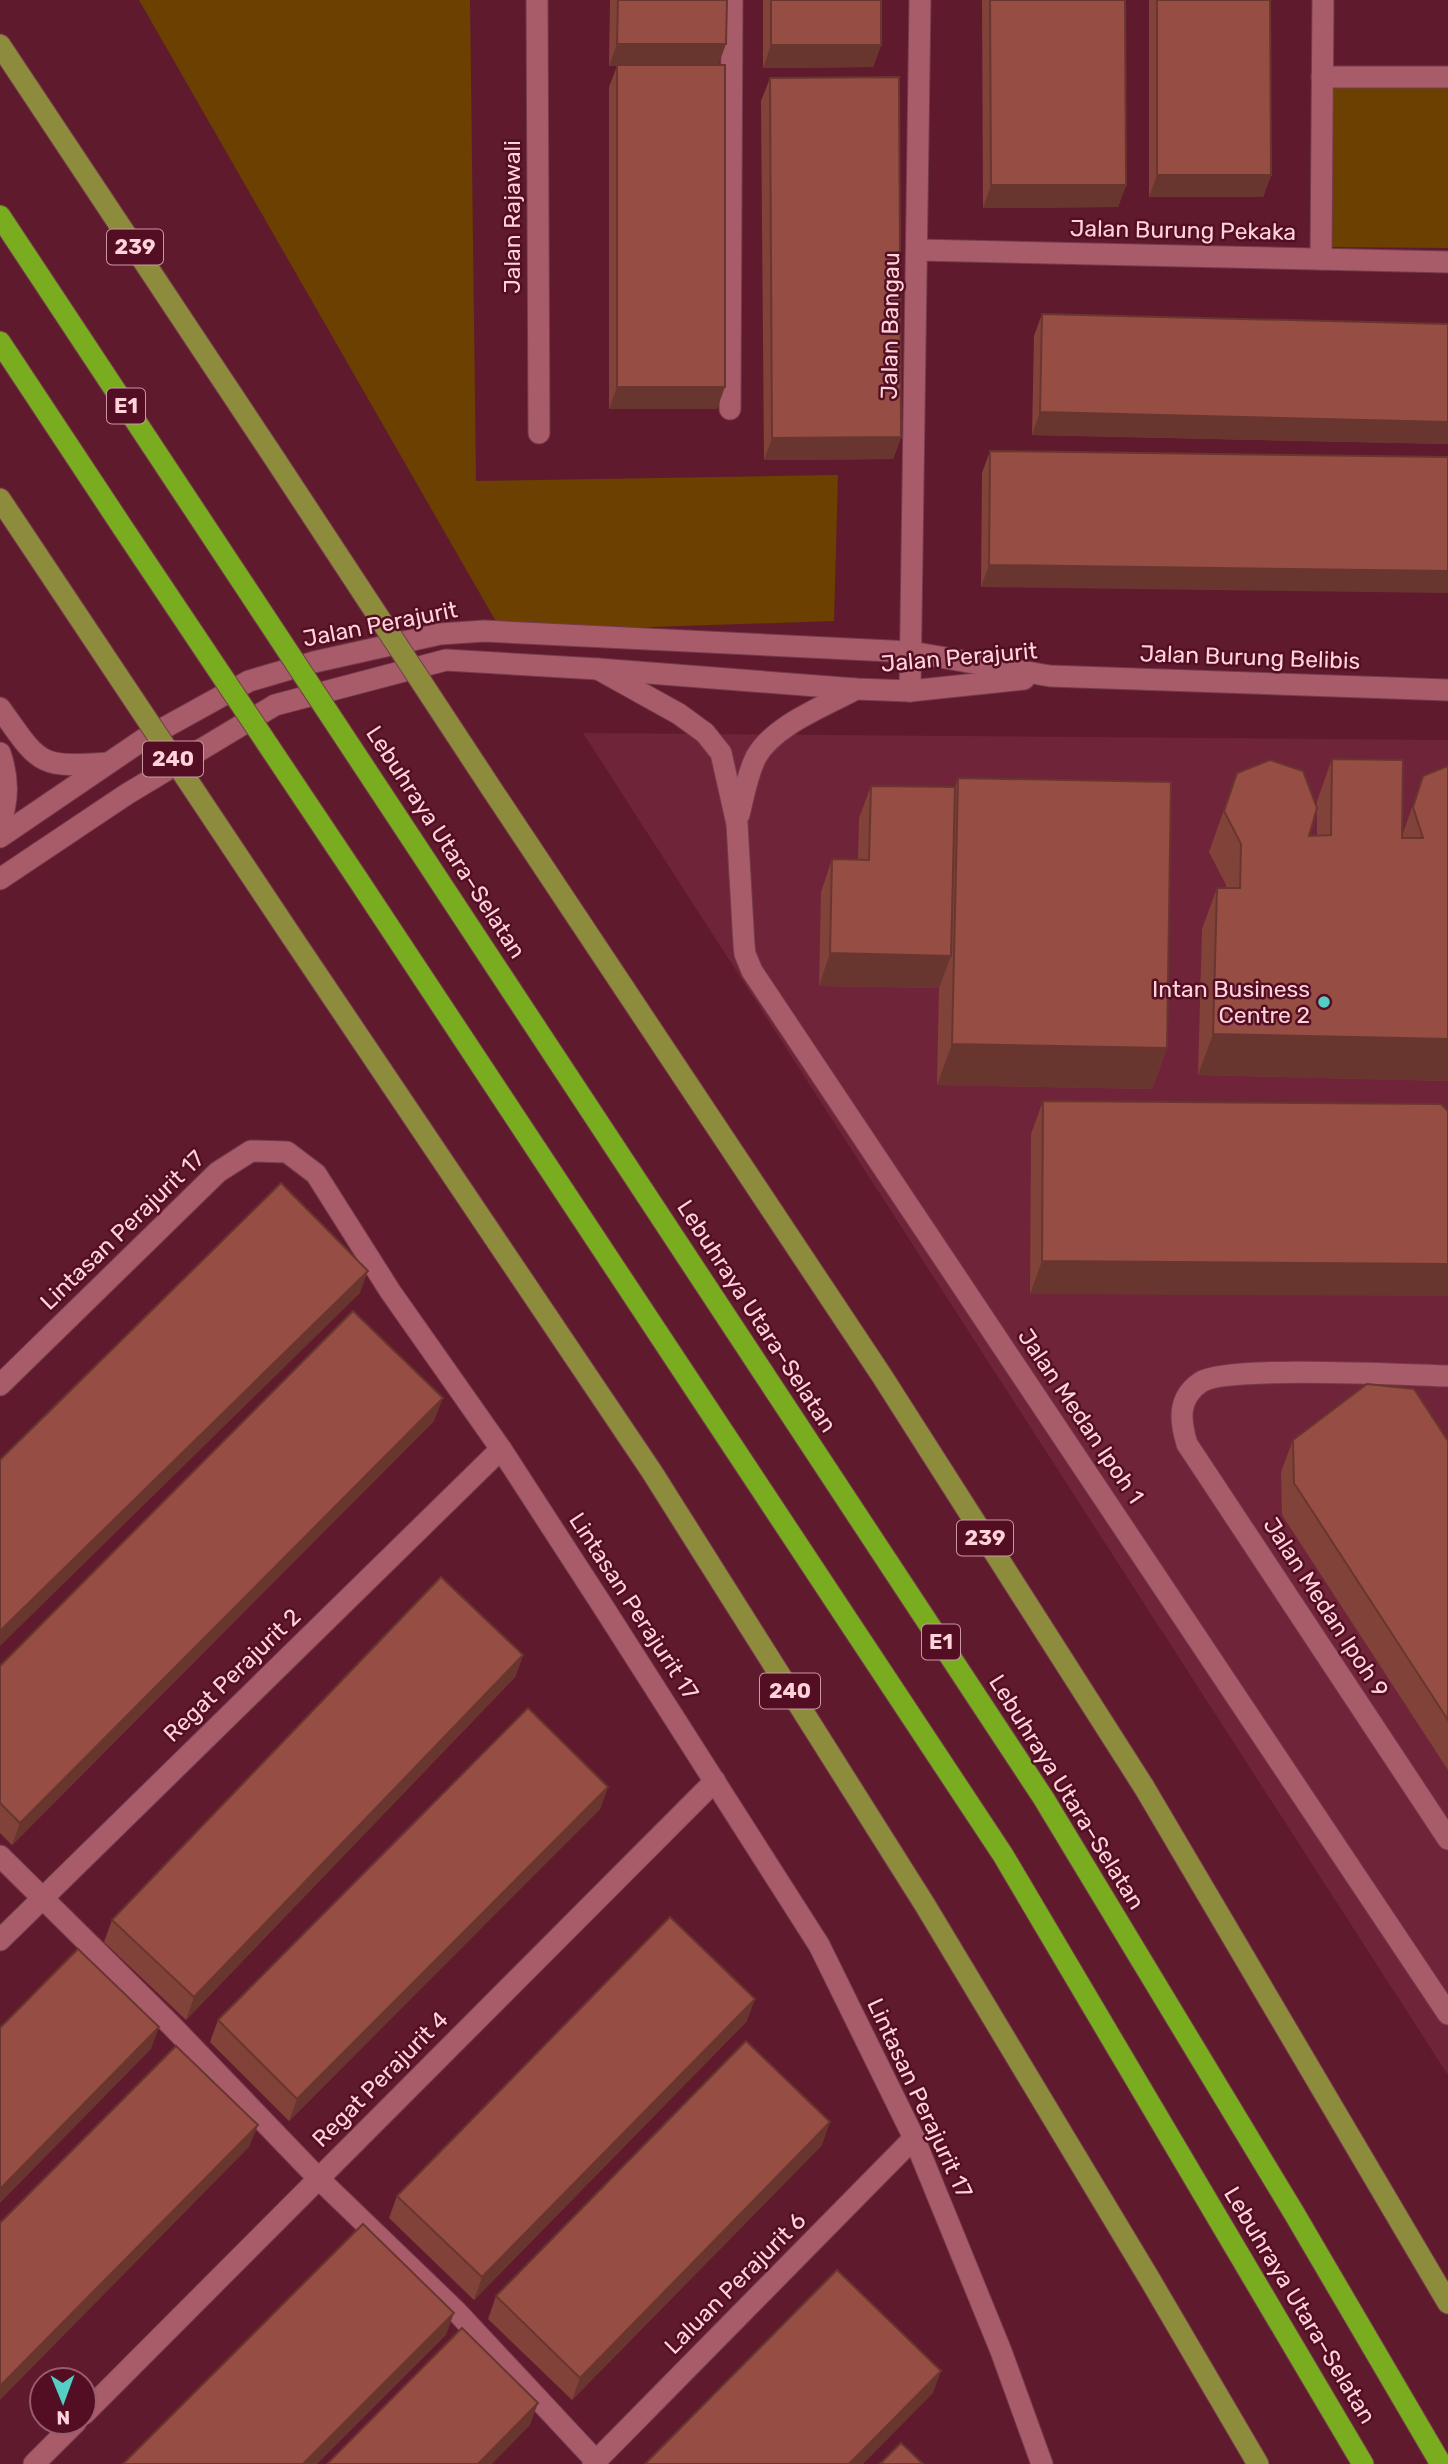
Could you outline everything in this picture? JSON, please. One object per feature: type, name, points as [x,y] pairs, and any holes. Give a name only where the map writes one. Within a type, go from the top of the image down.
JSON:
[{"type":"highway","name":"Lebuhraya Utara–Selatan","points":[[0,216],[1044,1799],[1294,2213],[1441,2464]]},
{"type":"highway","name":"Lebuhraya Utara–Selatan","points":[[0,342],[1003,1855],[1363,2464]]},
{"type":"main road","name":"239","points":[[0,45],[882,1376],[1129,1764],[1448,2303]]},
{"type":"main road","name":"240","points":[[0,499],[660,1484],[925,1905],[1258,2464]]},
{"type":"street","name":"Jalan Rajawali","points":[[537,0],[539,433]]},
{"type":"street","points":[[730,409],[732,0]]},
{"type":"street","name":"Jalan Bangau","points":[[911,691],[920,0]]},
{"type":"street","points":[[1321,259],[1323,0]]},
{"type":"street","points":[[1322,77],[1448,77]]},
{"type":"street","name":"Jalan Burung Pekaka","points":[[917,250],[1448,262]]},
{"type":"street","name":"Jalan Perajurit","points":[[0,837],[144,740],[249,681],[314,662],[440,634],[498,632],[911,652],[1050,676]]},
{"type":"street","name":"Jalan Perajurit","points":[[0,879],[127,794],[275,705],[446,660],[598,668],[911,691],[1050,676]]},
{"type":"street","name":"Jalan Medan Ipoh 1","points":[[598,668],[679,714],[705,733],[721,753],[737,824],[744,945],[752,971],[1448,2014]]},
{"type":"street","name":"Jalan Burung Belibis","points":[[1050,676],[1448,691]]},
{"type":"street","name":"Jalan Medan Ipoh 1","points":[[737,824],[748,776],[757,755],[770,738],[856,689]]},
{"type":"street","points":[[0,708],[31,751],[48,763],[68,766],[110,763]]},
{"type":"street","points":[[0,753],[8,788],[0,826]]},
{"type":"street","name":"Lintasan Perajurit 17","points":[[0,1385],[218,1172],[251,1151],[287,1153],[316,1174],[390,1291],[501,1449],[819,1945],[914,2138],[1000,2351],[1042,2464]]},
{"type":"street","name":"Jalan Medan Ipoh 9","points":[[1448,1376],[1224,1375],[1201,1381],[1185,1398],[1180,1421],[1187,1444],[1448,1839]]},
{"type":"street","name":"Regat Perajurit 2","points":[[0,1940],[501,1449]]},
{"type":"street","name":"Regat Perajurit 4","points":[[98,2400],[715,1781]]},
{"type":"street","points":[[0,1856],[172,2026],[318,2178],[456,2311],[595,2462]]},
{"type":"street","name":"Laluan Perajurit 6","points":[[595,2462],[914,2138]]},
{"type":"street","points":[[34,2464],[62,2436]]},
{"type":"shaded area","points":[[139,0],[470,0],[476,481],[838,475],[834,621],[502,632]]},
{"type":"shaded area","points":[[1328,80],[1448,81],[1448,248],[1331,247]]},
{"type":"shaded area","points":[[583,733],[1448,740],[1448,2075]]},
{"type":"building","points":[[618,0],[727,0],[726,44],[617,44]]},
{"type":"building","points":[[771,0],[881,0],[881,45],[771,45]]},
{"type":"building","points":[[990,0],[1125,0],[1126,185],[991,185]]},
{"type":"building","points":[[1157,0],[1270,0],[1271,175],[1157,175]]},
{"type":"building","points":[[617,65],[725,65],[725,387],[617,387]]},
{"type":"building","points":[[899,77],[901,437],[772,438],[770,78]]},
{"type":"building","points":[[1042,314],[1448,324],[1448,422],[1040,412]]},
{"type":"building","points":[[990,451],[1448,457],[1448,571],[989,565]]},
{"type":"building","name":"Intan Business Centre 2","points":[[1332,759],[1403,760],[1402,838],[1423,838],[1413,807],[1423,776],[1448,766],[1448,1039],[1213,1034],[1217,888],[1240,888],[1241,844],[1224,811],[1237,773],[1270,760],[1303,771],[1317,808],[1309,836],[1331,835]]},
{"type":"building","points":[[958,778],[1171,782],[1167,1048],[952,1044]]},
{"type":"building","points":[[871,786],[955,787],[951,956],[830,953],[832,859],[869,860]]},
{"type":"building","points":[[1043,1101],[1441,1104],[1448,1111],[1448,1264],[1042,1261]]},
{"type":"building","points":[[281,1183],[368,1271],[0,1631],[0,1460]]},
{"type":"building","points":[[353,1311],[443,1398],[20,1823],[0,1803],[0,1666]]},
{"type":"building","points":[[1367,1384],[1414,1389],[1448,1441],[1448,1720],[1294,1483],[1293,1440]]},
{"type":"building","points":[[441,1577],[523,1655],[194,1997],[112,1920]]},
{"type":"building","points":[[528,1708],[608,1787],[297,2099],[218,2020]]},
{"type":"building","points":[[670,1917],[755,1999],[482,2277],[397,2196]]},
{"type":"building","points":[[78,1949],[159,2027],[0,2189],[0,2028]]},
{"type":"building","points":[[746,2041],[830,2122],[580,2378],[496,2296]]},
{"type":"building","points":[[176,2046],[258,2125],[0,2386],[0,2223]]},
{"type":"building","points":[[363,2224],[454,2313],[303,2464],[123,2464]]},
{"type":"building","points":[[837,2270],[941,2371],[849,2464],[645,2464]]},
{"type":"building","points":[[462,2328],[538,2403],[478,2464],[327,2464]]},
{"type":"building","points":[[901,2443],[923,2464],[880,2464]]},
{"type":"place","name":"Intan Business Centre 2","points":[[1324,1002]]}]
